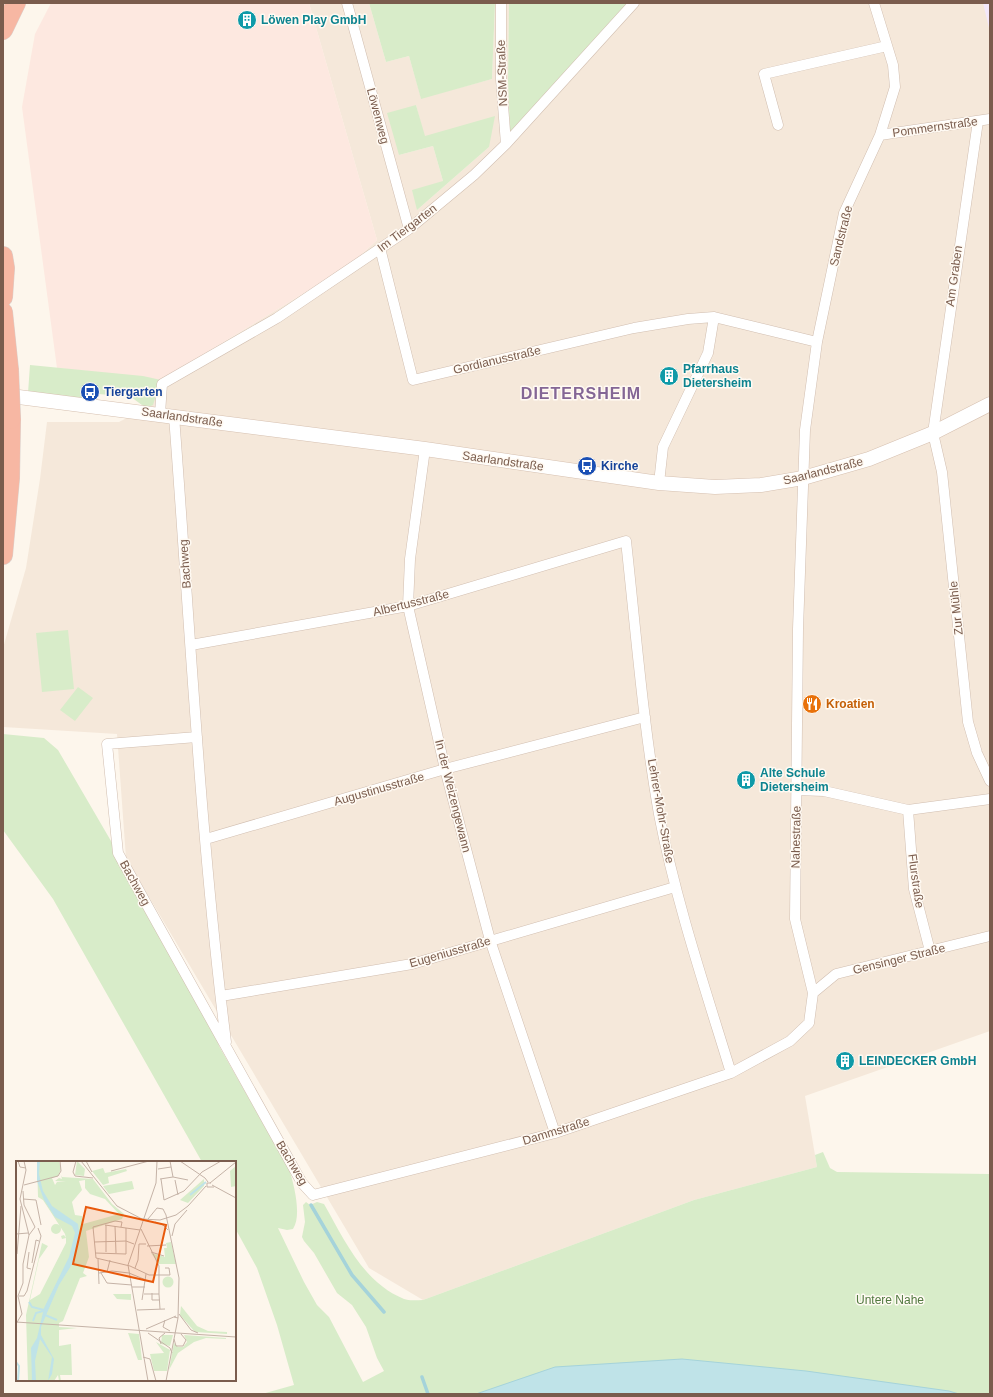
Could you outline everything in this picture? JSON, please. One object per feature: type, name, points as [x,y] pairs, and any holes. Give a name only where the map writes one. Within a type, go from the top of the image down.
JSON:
[{"type":"highway","points":[[3,30],[16,3]]},
{"type":"highway","points":[[3,297],[4,262]]},
{"type":"highway","points":[[3,312],[9,370],[11,419],[9,493],[3,555]]},
{"type":"main road","name":"Saarlandstraße","points":[[3,395],[425,449],[659,483],[715,488],[761,485],[803,478],[869,459],[933,432],[990,404]]},
{"type":"street","name":"Löwenweg","points":[[347,3],[409,229]]},
{"type":"street","name":"NSM-Straße","points":[[501,3],[501,79],[506,144]]},
{"type":"street","name":"Im Tiergarten","points":[[160,414],[162,384],[278,318],[409,229],[474,174],[506,144],[634,3]]},
{"type":"street","name":"Sandstraße","points":[[803,478],[805,430],[817,342],[844,213],[880,135],[895,87],[893,65],[874,3]]},
{"type":"street","points":[[778,125],[764,74],[887,46]]},
{"type":"street","name":"Pommernstraße","points":[[880,135],[990,119]]},
{"type":"street","name":"Am Graben","points":[[933,432],[978,121]]},
{"type":"street","name":"Gordianusstraße","points":[[380,248],[413,380],[634,328],[688,319],[714,317],[817,342]]},
{"type":"street","points":[[659,483],[664,447],[708,352],[714,317]]},
{"type":"street","name":"Bachweg","points":[[174,416],[197,737],[227,1046]]},
{"type":"street","name":"Zur Mühle","points":[[933,432],[942,472],[968,722],[977,753],[990,781]]},
{"type":"street","name":"In der Weizengewann","points":[[425,449],[410,559],[408,606],[445,769],[490,940],[555,1133]]},
{"type":"street","name":"Nahestraße","points":[[790,1041],[808,1023],[813,993],[795,919],[798,629],[803,478]]},
{"type":"street","name":"Albertusstraße","points":[[191,646],[408,606],[626,541]]},
{"type":"street","name":"Lehrer-Mohr-Straße","points":[[626,541],[645,717],[659,814],[675,887],[731,1074]]},
{"type":"street","name":"Augustinusstraße","points":[[206,839],[445,769],[645,717]]},
{"type":"street","name":"Bachweg","points":[[197,737],[107,744],[118,853],[227,1046],[302,1183],[313,1195]]},
{"type":"street","points":[[796,790],[824,791],[908,810],[990,799]]},
{"type":"street","name":"Flurstraße","points":[[908,810],[914,889],[930,951]]},
{"type":"street","name":"Eugeniusstraße","points":[[221,996],[412,964],[675,887]]},
{"type":"street","name":"Gensinger Straße","points":[[813,993],[836,974],[990,936]]},
{"type":"street","name":"Dammstraße","points":[[313,1195],[555,1133],[731,1074],[790,1041]]},
{"type":"shaded area","points":[[51,3],[309,3],[377,240],[350,265],[161,380],[57,368],[22,107],[35,34]]},
{"type":"shaded area","points":[[309,3],[369,3],[386,62],[409,56],[421,98],[492,79],[495,3],[509,3],[508,80],[510,134],[628,3],[990,3],[990,1031],[805,1096],[817,1167],[694,1200],[423,1300],[369,1268],[126,858],[117,734],[3,727],[3,648],[26,568],[47,422],[119,422],[146,408],[161,380],[350,265],[377,240]],"holes":[[[416,105],[424,136],[489,147],[417,210],[443,181],[433,146],[399,155]]]},
{"type":"shaded area","points":[[983,3],[990,3],[990,32]]},
{"type":"green space","points":[[369,3],[495,3],[492,79],[421,99],[409,56],[386,62]]},
{"type":"green space","points":[[509,3],[628,3],[510,135],[508,80]]},
{"type":"green space","points":[[416,105],[425,136],[495,116],[489,147],[417,210],[412,190],[443,181],[433,146],[399,155],[387,113]]},
{"type":"green space","points":[[30,365],[143,376],[161,380],[153,405],[146,408],[131,397],[88,393],[85,401],[28,393]]},
{"type":"green space","points":[[68,630],[74,689],[42,692],[36,633]]},
{"type":"green space","points":[[78,687],[93,698],[75,721],[60,710]]},
{"type":"green space","name":"Untere Nahe","points":[[3,734],[44,738],[58,750],[118,853],[215,1026],[219,1046],[289,1169],[296,1200],[296,1223],[293,1229],[287,1230],[278,1228],[304,1282],[317,1305],[329,1317],[363,1382],[384,1371],[377,1358],[366,1327],[352,1305],[337,1293],[314,1253],[302,1237],[305,1222],[303,1205],[306,1202],[310,1205],[317,1202],[324,1204],[356,1259],[377,1282],[390,1292],[404,1299],[423,1300],[694,1200],[817,1167],[815,1155],[823,1152],[830,1168],[837,1172],[990,1174],[990,1394],[262,1394],[294,1385],[277,1325],[257,1268],[236,1230],[236,1161],[201,1161],[53,899],[3,830]]},
{"type":"water","points":[[682,1359],[806,1371],[949,1391],[959,1394],[476,1394],[555,1367]]},
{"type":"waterway","points":[[311,1205],[352,1275],[384,1312]]},
{"type":"waterway","points":[[422,1377],[428,1394]]},
{"type":"place","name":"Löwen Play GmbH","points":[[247,20]]},
{"type":"place","name":"Pfarrhaus Dietersheim","points":[[669,376]]},
{"type":"place","name":"Tiergarten","points":[[90,392]]},
{"type":"place","name":"Kirche","points":[[587,466]]},
{"type":"place","name":"Kroatien","points":[[812,704]]},
{"type":"place","name":"Alte Schule Dietersheim","points":[[746,780]]},
{"type":"place","name":"LEINDECKER GmbH","points":[[845,1061]]},
{"type":"district","name":"DIETERSHEIM","points":[[581,393]]}]
